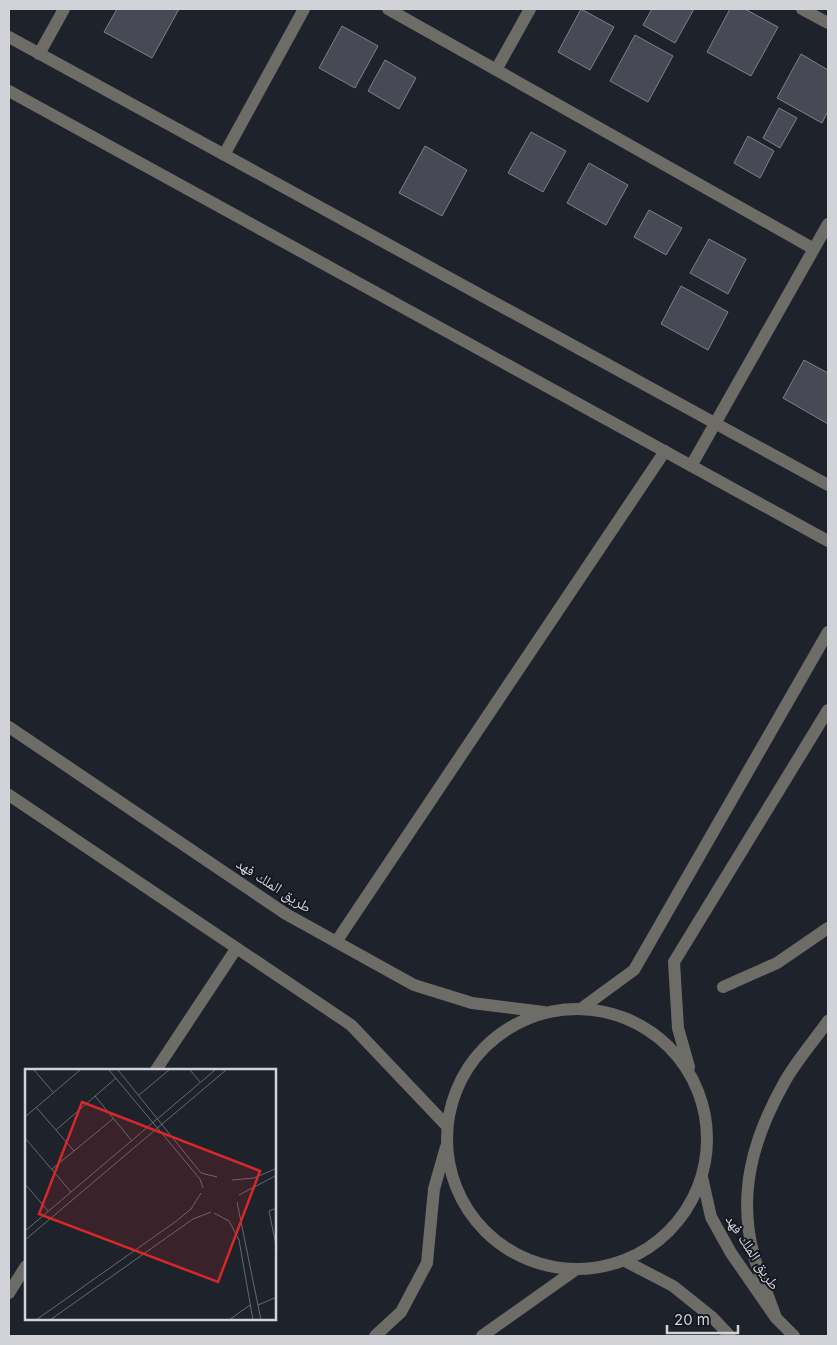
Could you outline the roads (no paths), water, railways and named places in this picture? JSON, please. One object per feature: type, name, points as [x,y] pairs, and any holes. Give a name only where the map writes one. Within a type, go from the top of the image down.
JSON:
[{"type":"street","points":[[39,54],[64,9]]},
{"type":"street","points":[[224,155],[304,9]]},
{"type":"street","points":[[388,9],[814,249]]},
{"type":"street","points":[[496,70],[530,9]]},
{"type":"street","points":[[802,9],[828,23]]},
{"type":"street","points":[[9,37],[828,485]]},
{"type":"street","points":[[9,91],[828,541]]},
{"type":"street","points":[[691,466],[828,224]]},
{"type":"street","points":[[336,942],[664,451]]},
{"type":"street","points":[[582,1008],[634,970],[828,632]]},
{"type":"street","points":[[692,1076],[672,1049],[646,1028],[615,1014],[582,1008],[546,1012],[516,1023],[490,1042],[469,1066],[454,1094],[447,1126],[447,1145],[452,1177],[466,1207],[486,1233],[513,1253],[543,1266],[575,1270],[601,1268],[625,1261],[651,1247],[674,1228],[691,1204],[702,1177],[708,1142],[704,1108],[692,1076],[678,1028],[674,962],[828,710]]},
{"type":"street","name":"طريق الملك فهد","points":[[9,727],[286,914],[414,985],[472,1003],[546,1012]]},
{"type":"street","points":[[9,795],[351,1025],[447,1126]]},
{"type":"street","points":[[723,987],[777,963],[828,928]]},
{"type":"street","points":[[157,1069],[236,949]]},
{"type":"street","points":[[776,1318],[754,1256],[747,1211],[749,1170],[762,1127],[784,1082],[828,1021]]},
{"type":"street","points":[[375,1336],[401,1312],[427,1263],[434,1189],[447,1145]]},
{"type":"street","name":"طريق الملك فهد","points":[[702,1177],[711,1217],[731,1253],[776,1318],[792,1335]]},
{"type":"street","points":[[625,1261],[673,1286],[713,1318],[730,1336]]},
{"type":"street","points":[[9,1292],[25,1268]]},
{"type":"street","points":[[482,1336],[575,1270]]}]
